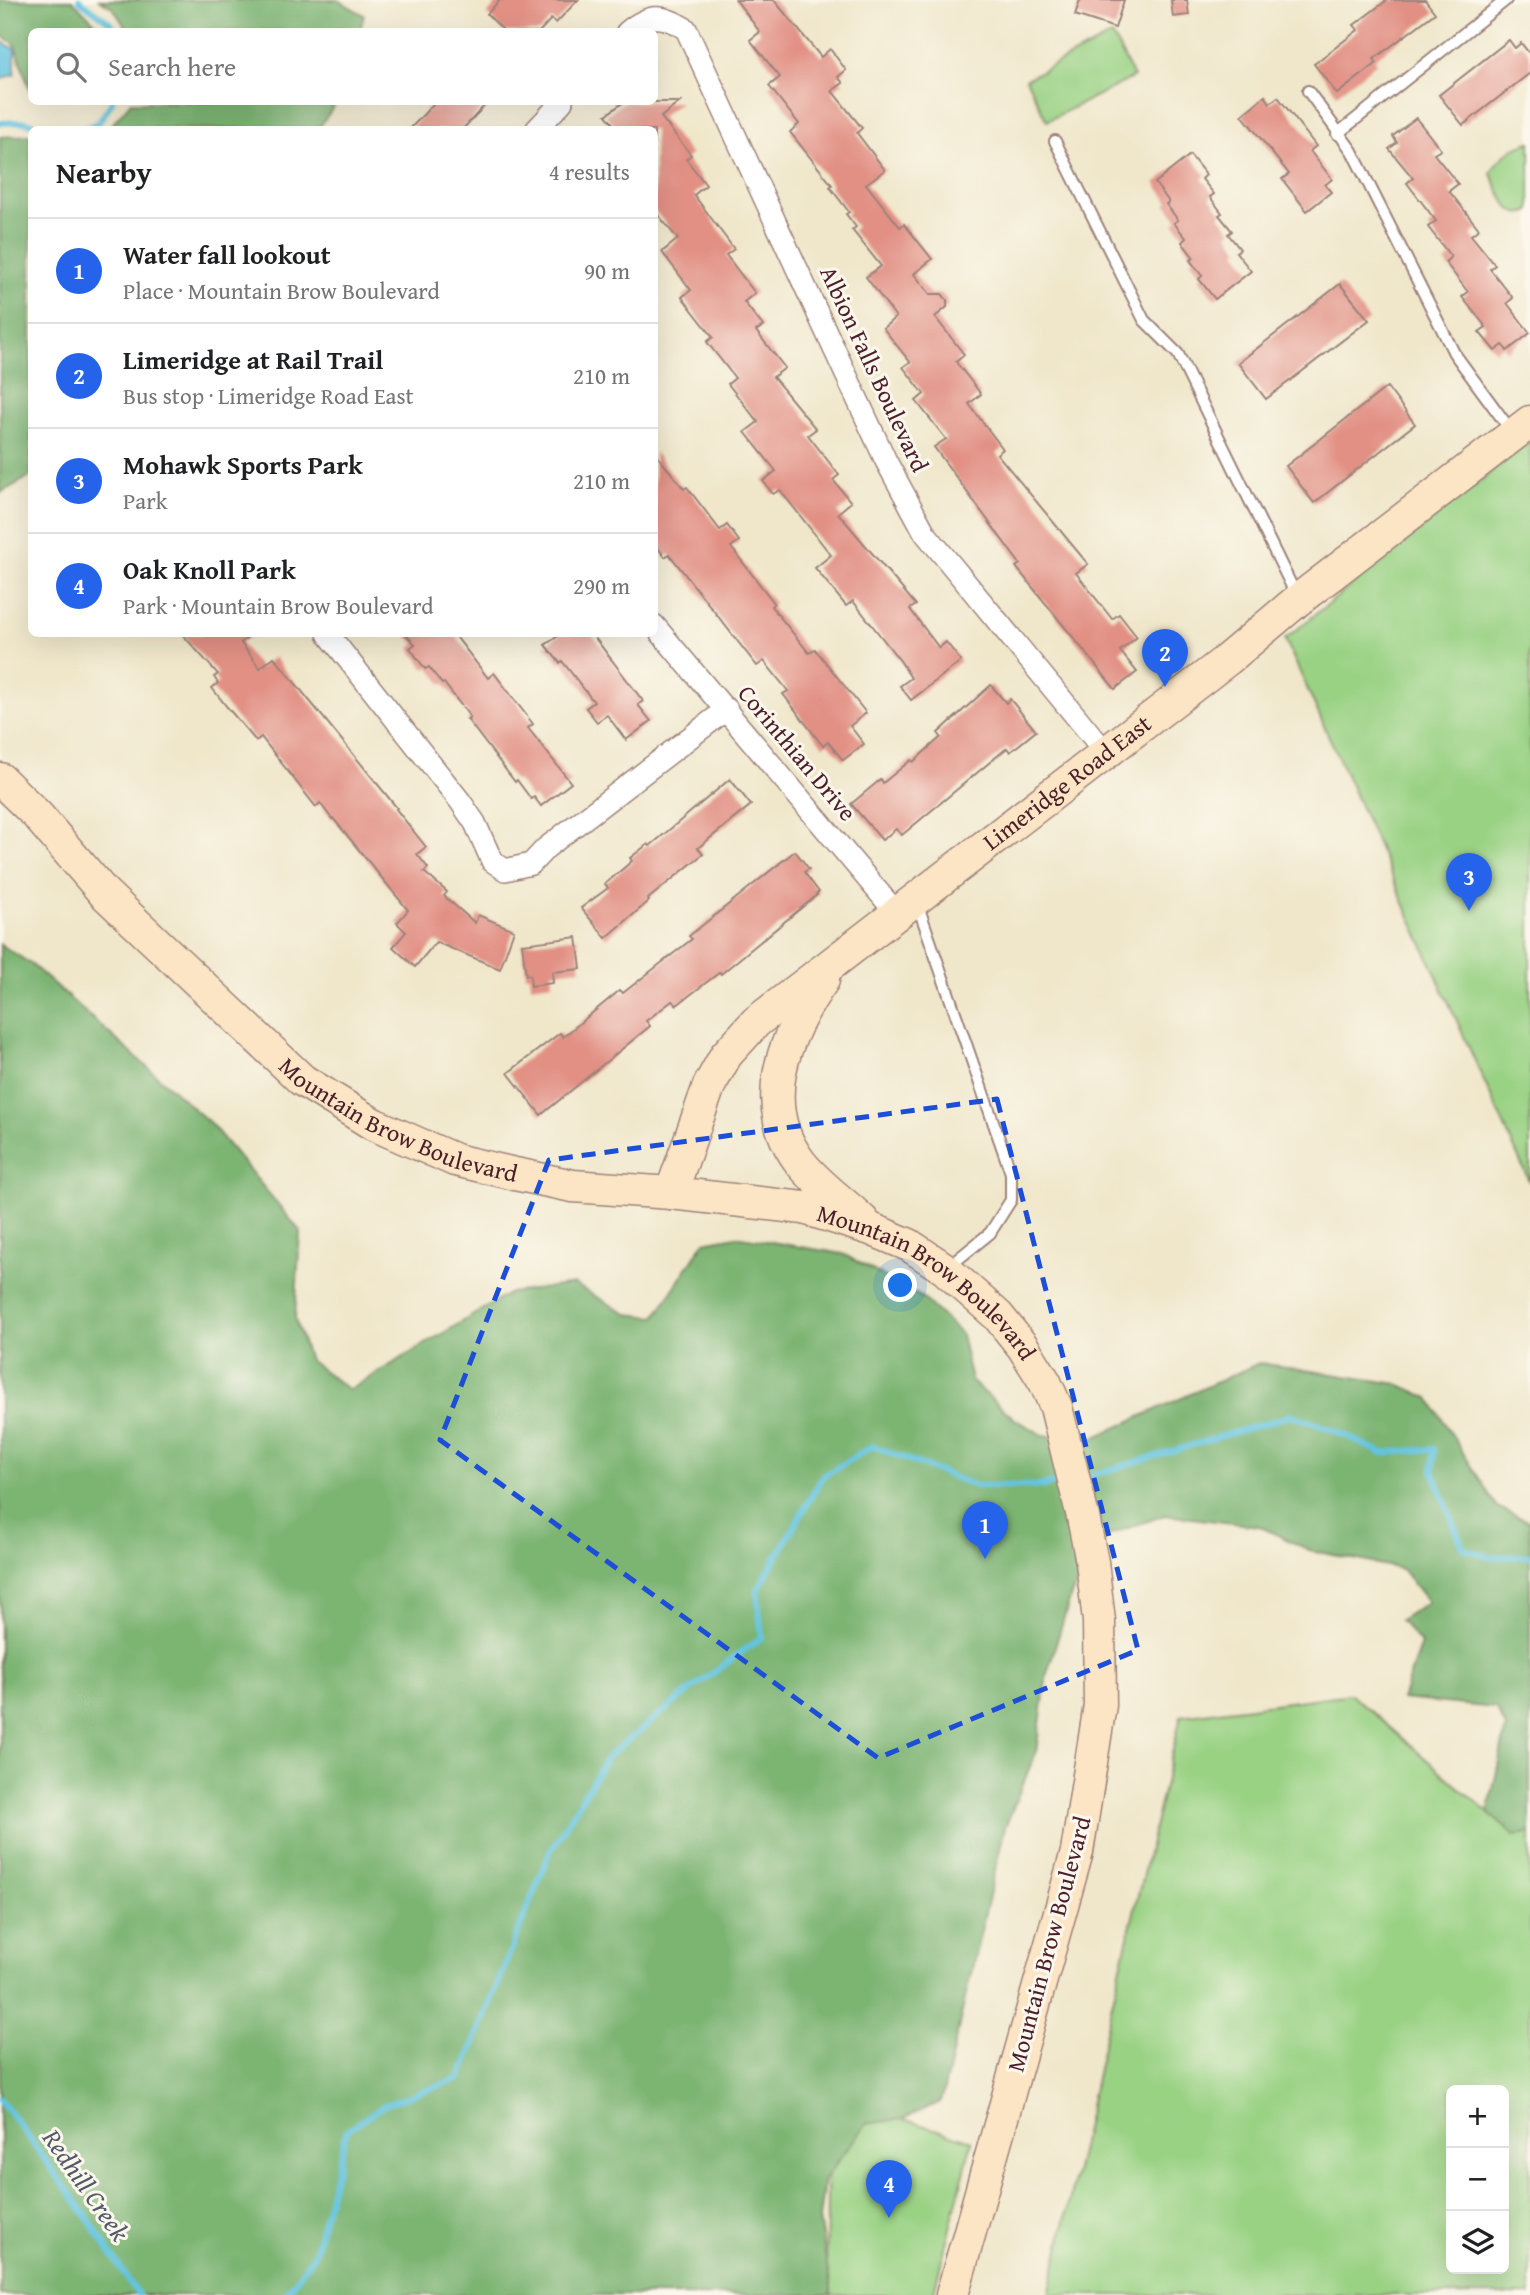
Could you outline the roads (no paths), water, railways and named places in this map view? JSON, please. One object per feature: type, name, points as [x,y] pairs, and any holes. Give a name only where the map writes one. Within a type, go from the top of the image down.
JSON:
[{"type":"main road","name":"Limeridge Road East","points":[[671,1193],[709,1086],[726,1055],[756,1022],[907,908],[1228,659],[1298,600],[1522,428]]},
{"type":"main road","name":"Mountain Brow Boulevard","points":[[0,779],[37,815],[104,893],[302,1080],[373,1124],[455,1160],[573,1186],[671,1193],[804,1208],[871,1229],[909,1245],[945,1269],[1009,1329],[1045,1382],[1062,1427],[1092,1562],[1099,1621],[1100,1705],[1077,1852],[952,2295]]},
{"type":"main road","points":[[836,961],[807,1005],[792,1036],[776,1086],[778,1110],[789,1144],[802,1164],[871,1229]]},
{"type":"street","name":"Albion Falls Boulevard","points":[[633,28],[648,19],[668,17],[686,29],[886,461],[925,533],[1106,753]]},
{"type":"street","points":[[540,126],[559,105]]},
{"type":"street","name":"Corinthian Drive","points":[[658,630],[907,908]]},
{"type":"street","points":[[330,637],[460,801],[475,823],[492,860],[505,870],[531,864],[546,848],[727,709]]},
{"type":"lane","points":[[1337,134],[1506,0]]},
{"type":"lane","points":[[1308,91],[1352,151],[1454,353],[1522,428]]},
{"type":"lane","points":[[1055,141],[1144,320],[1178,354],[1298,600]]},
{"type":"lane","points":[[907,908],[1011,1173],[1011,1200],[990,1233],[945,1269]]},
{"type":"water","points":[[0,41],[15,49],[15,74],[0,79]]},
{"type":"waterway","name":"Redhill Creek","points":[[79,0],[113,28]]},
{"type":"waterway","name":"Redhill Creek","points":[[90,126],[99,122],[110,105]]},
{"type":"waterway","name":"Redhill Creek","points":[[0,123],[25,122],[42,126]]},
{"type":"waterway","points":[[1083,1478],[1292,1415],[1338,1432],[1382,1453],[1434,1449],[1433,1471],[1463,1548],[1489,1557],[1530,1556]]},
{"type":"waterway","points":[[285,2295],[314,2255],[347,2130],[385,2105],[460,2078],[550,1852],[607,1757],[762,1637],[757,1591],[823,1476],[873,1446],[976,1486],[1046,1486],[1042,1485],[1066,1482]]},
{"type":"waterway","name":"Redhill Creek","points":[[0,2099],[81,2208],[138,2295]]},
{"type":"place","name":"Limeridge at Rail Trail","points":[[1165,687]]},
{"type":"place","name":"Mohawk Sports Park","points":[[1469,911]]},
{"type":"place","name":"Water fall lookout","points":[[985,1559]]},
{"type":"place","name":"Oak Knoll Park","points":[[889,2218]]}]
